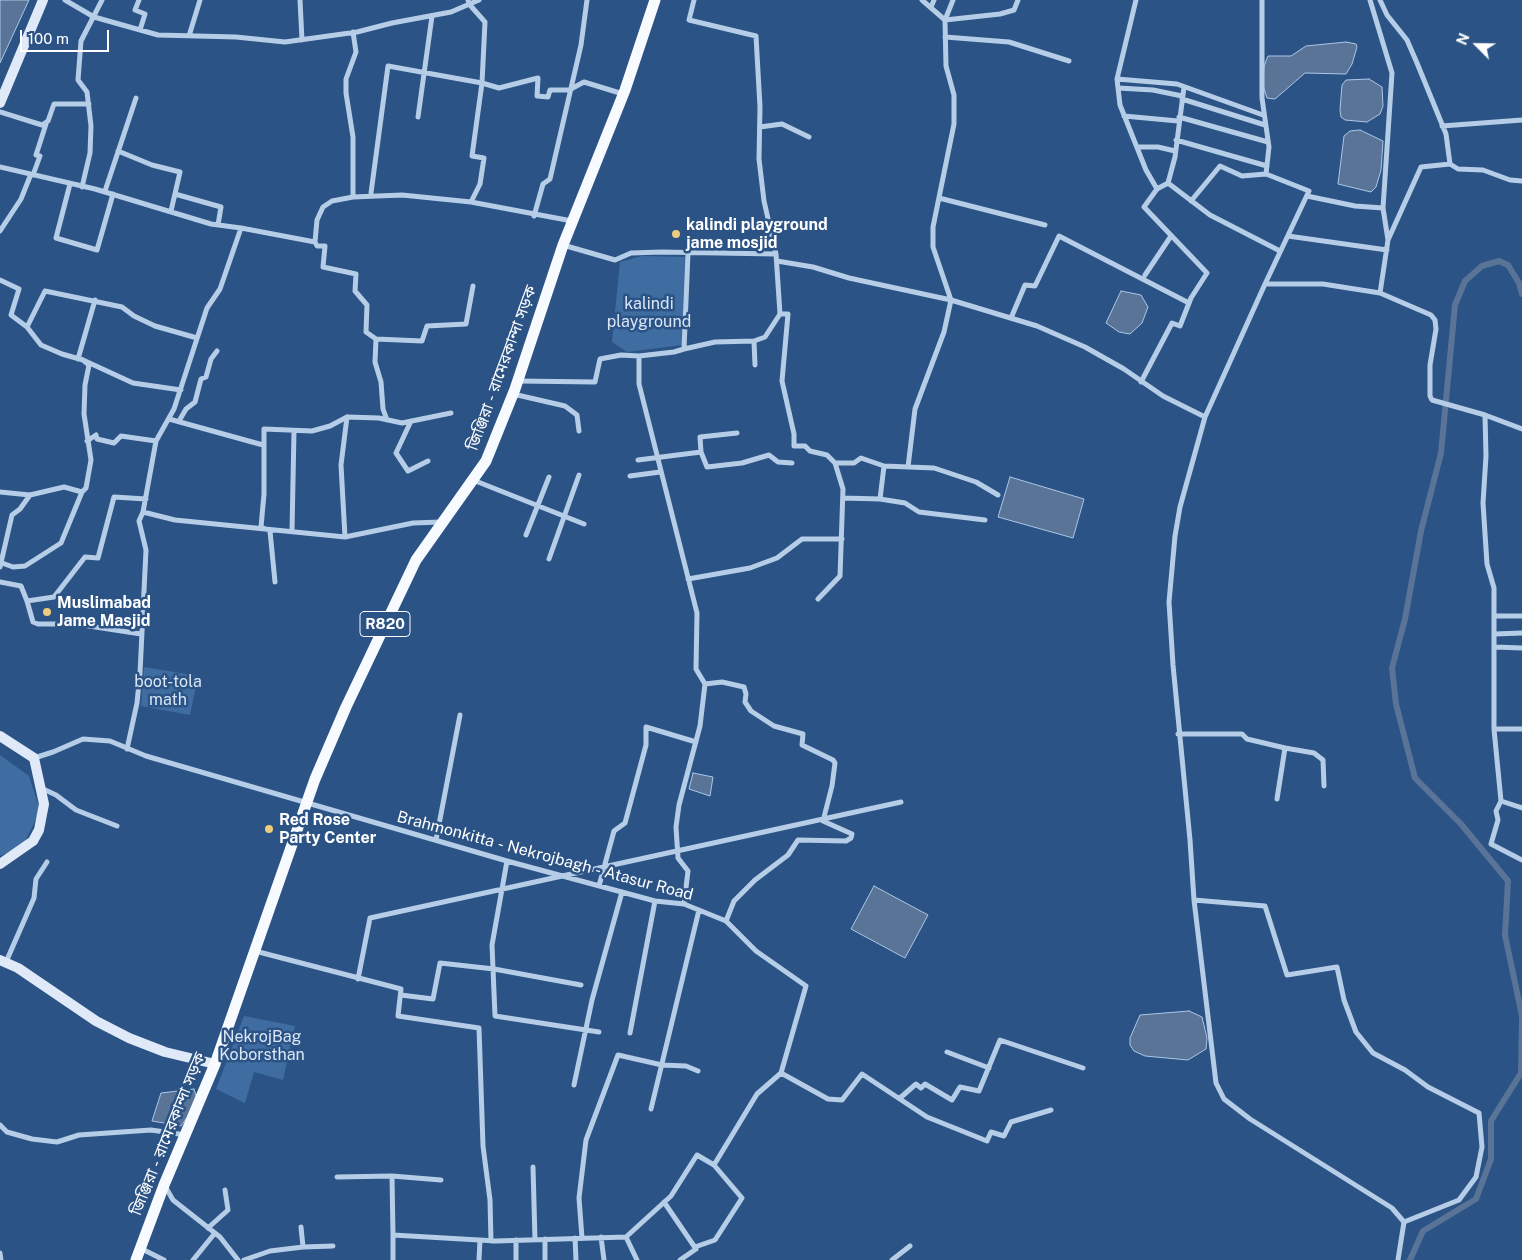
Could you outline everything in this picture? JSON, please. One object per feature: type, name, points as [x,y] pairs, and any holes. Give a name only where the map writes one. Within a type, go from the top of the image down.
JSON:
[{"type":"main road","name":"জিঞ্জিরা - রামেরকান্দা সড়ক","points":[[136,1260],[164,1185],[215,1064],[306,803],[342,715],[416,560],[486,461],[518,381],[563,245],[623,94],[655,0]]},
{"type":"street","points":[[0,102],[43,0]]},
{"type":"street","points":[[82,187],[90,153],[91,126],[87,92],[78,80],[81,41],[102,0]]},
{"type":"street","points":[[139,0],[135,10],[145,14],[140,30]]},
{"type":"street","points":[[189,36],[200,0]]},
{"type":"street","points":[[300,0],[302,40]]},
{"type":"street","points":[[68,1],[94,17],[158,35],[284,42],[354,32],[451,12],[468,2],[479,0]]},
{"type":"street","points":[[534,216],[543,184],[550,179],[569,90],[581,45],[587,0]]},
{"type":"street","points":[[518,381],[595,382],[600,359],[621,355],[639,356],[674,352],[715,342],[754,341],[765,337],[780,314],[777,261],[764,201],[760,159],[756,36],[689,20],[694,0]]},
{"type":"street","points":[[922,0],[945,20],[1000,14],[1014,10],[1018,0]]},
{"type":"street","points":[[931,7],[934,0]]},
{"type":"street","points":[[908,467],[915,409],[944,332],[951,300],[933,247],[933,226],[954,124],[954,95],[946,66],[945,37],[945,20],[953,0]]},
{"type":"street","points":[[1136,0],[1117,79],[1124,116],[1157,189]]},
{"type":"street","points":[[1262,0],[1260,44],[1263,115],[1268,142],[1266,174]]},
{"type":"street","points":[[1370,0],[1392,73],[1383,208],[1388,240],[1380,293]]},
{"type":"street","points":[[1380,0],[1387,15],[1407,40],[1446,134],[1450,164]]},
{"type":"street","points":[[468,2],[485,22],[482,83],[472,156],[484,158],[480,184],[471,202]]},
{"type":"street","points":[[418,117],[432,16]]},
{"type":"street","points":[[353,197],[353,136],[346,94],[346,79],[356,52],[354,32]]},
{"type":"street","points":[[945,37],[1009,42],[1069,61]]},
{"type":"street","points":[[371,193],[388,66],[482,83],[499,88],[538,78],[537,96],[548,97],[550,90],[569,90],[584,82],[623,94]]},
{"type":"street","points":[[1117,79],[1184,87],[1263,115]]},
{"type":"street","points":[[1168,184],[1175,151],[1184,87]]},
{"type":"street","points":[[1118,88],[1153,90],[1265,125]]},
{"type":"street","points":[[105,191],[136,98]]},
{"type":"street","points":[[0,231],[2,223],[21,199],[40,156],[36,154],[54,104],[89,104]]},
{"type":"street","points":[[0,112],[38,124],[46,124]]},
{"type":"street","points":[[1124,116],[1179,119],[1268,142]]},
{"type":"street","points":[[1442,126],[1522,120]]},
{"type":"street","points":[[760,127],[782,124],[808,137]]},
{"type":"street","points":[[1176,140],[1267,166]]},
{"type":"street","points":[[1137,147],[1158,147],[1175,151]]},
{"type":"street","points":[[118,151],[180,172],[171,211]]},
{"type":"street","points":[[1388,240],[1421,167],[1450,164],[1458,169],[1483,170],[1510,180],[1522,181]]},
{"type":"street","points":[[1191,201],[1220,166],[1242,176],[1266,174],[1309,191],[1205,417],[1180,507],[1175,536],[1169,602],[1178,734],[1190,840],[1194,900],[1216,1083],[1224,1099],[1250,1119],[1392,1208],[1404,1222],[1398,1260]]},
{"type":"street","points":[[0,167],[105,191],[218,225],[315,242]]},
{"type":"street","points":[[70,184],[56,238],[97,250],[113,194]]},
{"type":"street","points":[[1141,382],[1172,323],[1180,326],[1189,303],[1208,273],[1144,207],[1157,189],[1168,184]]},
{"type":"street","points":[[1168,184],[1210,215],[1280,251]]},
{"type":"street","points":[[175,194],[221,207],[218,225]]},
{"type":"street","points":[[473,286],[466,324],[427,326],[422,341],[376,339],[366,332],[367,305],[355,291],[356,274],[323,268],[326,246],[316,246],[315,242],[317,220],[323,207],[332,201],[353,197],[402,195],[471,202],[534,216],[572,221]]},
{"type":"street","points":[[1307,196],[1355,206],[1383,208]]},
{"type":"street","points":[[939,198],[1045,225]]},
{"type":"street","points":[[127,749],[137,702],[146,550],[139,521],[144,512],[156,441],[169,419],[181,390],[207,308],[220,289],[241,228]]},
{"type":"street","points":[[1011,318],[1024,285],[1035,286],[1059,236],[1189,303]]},
{"type":"street","points":[[1146,275],[1171,236]]},
{"type":"street","points":[[1288,236],[1387,250]]},
{"type":"street","points":[[563,245],[614,260],[631,253],[776,254]]},
{"type":"street","points":[[684,349],[688,253]]},
{"type":"street","points":[[777,261],[813,267],[849,278],[951,300],[1011,318],[1064,337],[1124,369],[1163,396],[1205,417]]},
{"type":"street","points":[[0,280],[19,289],[11,315],[26,327],[42,345],[80,359],[133,383],[181,390]]},
{"type":"street","points":[[1265,284],[1323,284],[1380,293],[1431,315],[1435,320],[1436,329],[1430,365],[1430,396],[1432,400],[1485,415],[1522,429]]},
{"type":"street","points":[[26,327],[45,291],[122,307],[155,326],[197,338]]},
{"type":"street","points":[[80,359],[95,300]]},
{"type":"street","points":[[780,314],[788,314],[782,381],[794,434],[794,446],[805,446],[810,451],[828,455],[835,463],[843,489],[840,576],[818,599]]},
{"type":"street","points":[[376,339],[375,362],[381,382],[383,409],[387,420]]},
{"type":"street","points":[[754,341],[755,365]]},
{"type":"street","points":[[179,421],[186,409],[195,402],[201,379],[206,377],[210,359],[217,351]]},
{"type":"street","points":[[639,356],[638,384],[697,613],[696,669],[704,684],[696,742],[679,805],[676,827],[678,858],[688,871],[684,904]]},
{"type":"street","points":[[30,495],[20,509],[12,515],[1,565],[25,566],[61,543],[82,492],[86,488],[91,460],[87,441],[84,404],[89,365],[80,359]]},
{"type":"street","points":[[513,394],[565,406],[577,415],[580,431]]},
{"type":"street","points":[[270,531],[262,527],[264,429],[294,431],[321,428],[347,417],[379,418],[402,423],[451,413]]},
{"type":"street","points":[[1485,415],[1486,456],[1483,503],[1488,564],[1494,588],[1494,729],[1501,801],[1496,811],[1498,820],[1491,844],[1522,860]]},
{"type":"street","points":[[345,537],[341,465],[347,417]]},
{"type":"street","points":[[169,419],[263,445]]},
{"type":"street","points":[[411,421],[396,454],[409,471],[428,461]]},
{"type":"street","points":[[292,532],[294,431]]},
{"type":"street","points":[[737,433],[700,437],[701,452],[707,467],[742,463],[768,455],[778,462],[792,463]]},
{"type":"street","points":[[87,441],[96,435],[97,439],[114,443],[121,436],[156,441]]},
{"type":"street","points":[[638,460],[701,452]]},
{"type":"street","points":[[835,463],[854,463],[861,458],[884,466],[934,468],[976,482],[998,495]]},
{"type":"street","points":[[880,499],[884,466]]},
{"type":"street","points":[[630,476],[660,472]]},
{"type":"street","points":[[549,559],[579,475]]},
{"type":"street","points":[[526,535],[549,477]]},
{"type":"street","points":[[472,480],[584,524]]},
{"type":"street","points":[[0,492],[30,495],[64,487],[82,492]]},
{"type":"street","points":[[27,601],[54,597],[85,556],[98,558],[114,497],[146,499]]},
{"type":"street","points":[[843,498],[880,499],[905,504],[919,512],[985,520]]},
{"type":"street","points":[[144,512],[175,520],[345,537],[413,523],[442,522]]},
{"type":"street","points":[[270,531],[275,582]]},
{"type":"street","points":[[688,579],[750,568],[777,558],[802,539],[842,539]]},
{"type":"street","points":[[0,582],[21,586],[33,622],[38,624],[76,624],[141,634]]},
{"type":"street","points":[[1494,616],[1522,616]]},
{"type":"street","points":[[1495,634],[1522,633]]},
{"type":"street","points":[[1495,647],[1522,648]]},
{"type":"street","points":[[704,684],[722,682],[744,687],[746,694],[745,702],[751,711],[774,726],[803,734],[802,746],[833,760],[835,763],[832,786],[823,821],[852,834],[851,838],[846,841],[798,840],[788,855],[755,880],[734,901],[726,922]]},
{"type":"street","points":[[436,840],[460,715]]},
{"type":"street","points":[[599,886],[614,831],[625,823],[646,745],[646,727],[696,742]]},
{"type":"street","points":[[1494,729],[1522,729]]},
{"type":"street","points":[[1178,734],[1242,734],[1247,738],[1314,753],[1324,760],[1324,786]]},
{"type":"street","points":[[0,736],[35,762],[44,804],[39,830],[33,840],[22,850],[0,864]]},
{"type":"street","name":"Brahmonkitta - Nekrojbagh - Atasur Road","points":[[35,762],[83,739],[110,741],[127,749],[507,861],[656,901],[684,904],[699,910],[726,922],[756,951],[806,986],[782,1073]]},
{"type":"street","points":[[1277,799],[1285,748]]},
{"type":"street","points":[[40,788],[56,795],[76,810],[117,826]]},
{"type":"street","points":[[1501,801],[1522,808]]},
{"type":"street","points":[[358,979],[370,918],[901,802]]},
{"type":"street","points":[[507,861],[492,945],[495,1016],[599,1032]]},
{"type":"street","points":[[47,862],[36,878],[34,898],[3,961],[96,1021],[129,1038],[165,1052],[215,1064]]},
{"type":"street","points":[[574,1085],[585,1029],[622,892]]},
{"type":"street","points":[[1194,900],[1265,906],[1287,975],[1337,966],[1344,1000],[1356,1032],[1373,1053],[1405,1070],[1428,1088],[1479,1113],[1482,1147],[1476,1177],[1459,1200],[1404,1222]]},
{"type":"street","points":[[630,1033],[656,901]]},
{"type":"street","points":[[651,1110],[699,910]]},
{"type":"street","points":[[254,951],[401,989],[398,1016],[480,1028],[483,1146],[490,1200],[491,1241]]},
{"type":"street","points":[[401,995],[432,999],[440,963],[494,969],[581,985]]},
{"type":"street","points":[[900,1098],[916,1084],[921,1088],[925,1084],[952,1100],[960,1087],[979,1091],[1000,1040],[1083,1068]]},
{"type":"street","points":[[947,1052],[988,1068]]},
{"type":"street","points":[[582,1238],[580,1198],[586,1140],[618,1054],[662,1065],[686,1066],[698,1071]]},
{"type":"street","points":[[714,1165],[757,1094],[782,1073],[828,1099],[842,1100],[862,1074],[927,1117],[987,1142],[991,1132],[1004,1136],[1011,1122],[1051,1110]]},
{"type":"street","points":[[0,1125],[6,1132],[32,1139],[57,1142],[79,1135],[151,1130],[186,1135]]},
{"type":"street","points":[[393,1235],[491,1241],[626,1237],[671,1196],[697,1155],[714,1165],[742,1198],[715,1240],[695,1247],[696,1249],[680,1260]]},
{"type":"street","points":[[533,1167],[535,1240]]},
{"type":"street","points":[[392,1176],[393,1260]]},
{"type":"street","points":[[337,1177],[392,1176],[441,1180]]},
{"type":"street","points":[[164,1185],[173,1200],[215,1233],[238,1260]]},
{"type":"street","points":[[208,1228],[228,1210],[224,1190]]},
{"type":"street","points":[[664,1202],[695,1247]]},
{"type":"street","points":[[301,1227],[303,1247]]},
{"type":"street","points":[[193,1260],[215,1233]]},
{"type":"street","points":[[601,1237],[604,1260]]},
{"type":"street","points":[[626,1237],[637,1260]]},
{"type":"street","points":[[575,1238],[576,1260]]},
{"type":"street","points":[[545,1239],[546,1260]]},
{"type":"street","points":[[479,1260],[480,1240]]},
{"type":"street","points":[[516,1240],[516,1260]]},
{"type":"street","points":[[244,1260],[270,1251],[333,1246]]},
{"type":"street","points":[[892,1260],[910,1246]]},
{"type":"street","points":[[140,1248],[164,1260]]},
{"type":"street","points":[[0,1253],[1,1260]]},
{"type":"green space","name":"kalindi playground","points":[[642,256],[685,257],[682,345],[627,352],[612,342],[620,262]]},
{"type":"green space","name":"boot-tola math","points":[[144,667],[198,676],[190,715],[141,706]]},
{"type":"green space","points":[[0,755],[29,776],[40,810],[25,842],[16,850],[0,856]]},
{"type":"green space","name":"NekrojBag Koborsthan","points":[[244,1016],[295,1026],[283,1080],[254,1072],[245,1103],[216,1089]]},
{"type":"shaded area","points":[[0,0],[29,0],[0,63]]},
{"type":"shaded area","points":[[1346,42],[1356,44],[1357,47],[1352,64],[1346,74],[1305,73],[1275,99],[1267,98],[1263,85],[1264,66],[1268,56],[1291,56],[1306,46]]},
{"type":"shaded area","points":[[1369,79],[1382,87],[1383,106],[1380,114],[1367,122],[1345,120],[1341,117],[1340,110],[1342,85],[1346,80]]},
{"type":"shaded area","points":[[1360,130],[1383,141],[1381,170],[1376,187],[1371,192],[1338,184],[1344,136],[1350,131]]},
{"type":"shaded area","points":[[1121,291],[1141,295],[1148,307],[1142,323],[1130,334],[1119,332],[1106,323]]},
{"type":"shaded area","points":[[1010,477],[1084,499],[1073,538],[998,517]]},
{"type":"shaded area","points":[[693,773],[713,777],[710,796],[689,789]]},
{"type":"shaded area","points":[[874,886],[928,915],[905,958],[851,929]]},
{"type":"shaded area","points":[[1189,1011],[1202,1017],[1207,1038],[1206,1049],[1188,1060],[1145,1056],[1134,1051],[1130,1045],[1130,1038],[1140,1015]]},
{"type":"shaded area","points":[[194,1089],[198,1102],[181,1126],[152,1121],[161,1093]]},
{"type":"waterway","points":[[1522,294],[1519,283],[1508,265],[1499,261],[1482,266],[1465,281],[1455,305],[1441,453],[1421,531],[1405,619],[1392,668],[1396,704],[1415,778],[1461,824],[1508,881],[1505,935],[1522,1016]]},
{"type":"waterway","points":[[1410,1260],[1423,1231],[1476,1199],[1491,1159],[1491,1121],[1521,1073],[1522,1018]]},
{"type":"place","name":"kalindi playground jame mosjid","points":[[676,234]]},
{"type":"place","name":"Muslimabad Jame Masjid","points":[[47,612]]},
{"type":"place","name":"Red Rose Party Center","points":[[269,829]]}]
